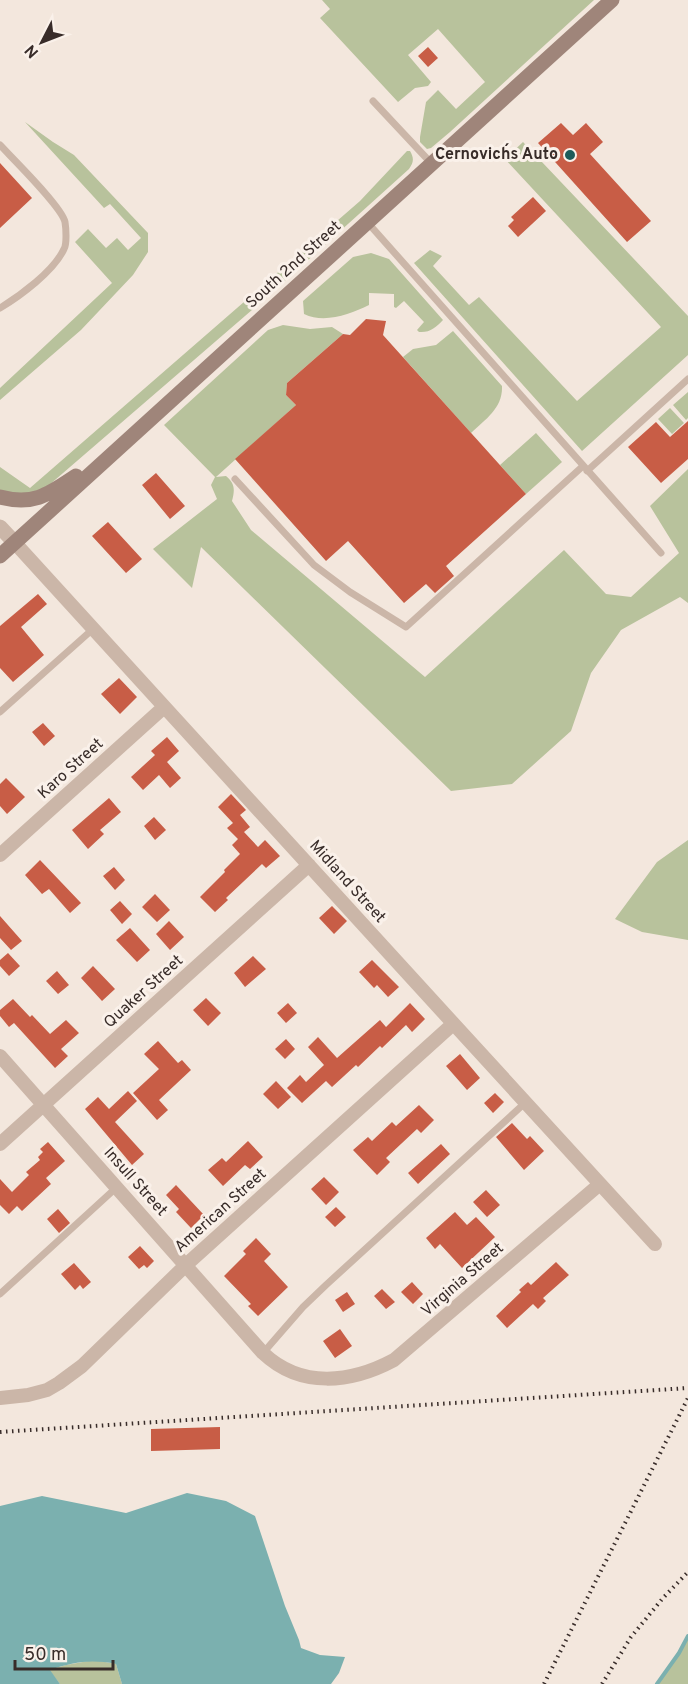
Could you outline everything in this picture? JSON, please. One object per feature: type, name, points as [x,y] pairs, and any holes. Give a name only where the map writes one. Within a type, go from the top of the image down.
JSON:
[{"type":"main road","name":"South 2nd Street","points":[[0,556],[612,0]]},
{"type":"main road","points":[[0,497],[23,501],[47,496],[123,444]]},
{"type":"street","points":[[0,527],[15,543]]},
{"type":"street","name":"Midland Street","points":[[15,543],[163,708],[655,1244]]},
{"type":"street","name":"Karo Street","points":[[0,855],[163,708]]},
{"type":"street","name":"Quaker Street","points":[[0,1144],[309,865]]},
{"type":"street","name":"American Street","points":[[0,1398],[47,1390],[82,1366],[186,1264],[453,1024]]},
{"type":"street","name":"Insull Street","points":[[0,1056],[263,1353],[280,1367],[299,1375],[336,1378]]},
{"type":"street","name":"Virginia Street","points":[[336,1378],[374,1371],[404,1353],[600,1184]]},
{"type":"lane","points":[[373,101],[432,164]]},
{"type":"lane","points":[[0,145],[47,196],[65,221],[65,248],[50,268],[13,300],[0,308]]},
{"type":"lane","points":[[368,223],[661,553]]},
{"type":"lane","points":[[235,479],[314,565],[350,592],[406,627],[688,379]]},
{"type":"lane","points":[[0,712],[93,629]]},
{"type":"lane","points":[[263,1353],[303,1307],[526,1102]]},
{"type":"lane","points":[[0,1294],[117,1187]]},
{"type":"green space","points":[[322,0],[594,0],[450,132],[427,149],[420,142],[426,102],[438,90],[456,109],[485,82],[438,29],[408,55],[431,82],[428,86],[415,88],[398,102],[320,18],[330,9]]},
{"type":"green space","points":[[25,122],[74,155],[148,233],[148,252],[133,275],[81,330],[0,400],[0,388],[112,283],[75,242],[88,229],[106,248],[117,238],[128,250],[141,238],[110,204],[104,208]]},
{"type":"green space","points":[[523,142],[688,316],[688,355],[582,451],[414,263],[430,250],[442,256],[433,266],[469,305],[479,297],[577,401],[661,327],[505,159]]},
{"type":"green space","points":[[407,151],[410,151],[413,158],[409,169],[267,297],[48,486],[31,495],[0,492],[0,467],[30,488],[360,201]]},
{"type":"green space","points":[[371,253],[389,259],[443,320],[430,330],[419,332],[417,330],[424,322],[404,301],[396,308],[394,307],[394,294],[369,293],[369,305],[337,317],[320,318],[304,314],[303,301],[353,257]]},
{"type":"green space","points":[[283,325],[310,329],[332,327],[343,334],[287,383],[286,395],[296,405],[216,477],[226,476],[233,484],[232,501],[251,530],[425,677],[564,550],[606,594],[631,597],[679,553],[650,506],[688,469],[688,603],[680,597],[621,630],[591,673],[571,731],[512,784],[451,791],[201,547],[192,588],[153,549],[217,499],[211,485],[215,477],[164,425],[268,330]]},
{"type":"green space","points":[[453,331],[502,386],[502,394],[497,407],[471,433],[403,357],[413,349],[436,345]]},
{"type":"green space","points":[[688,392],[688,418],[686,420],[673,405]]},
{"type":"green space","points":[[670,408],[684,423],[672,434],[658,419]]},
{"type":"green space","points":[[536,433],[562,462],[526,494],[500,465]]},
{"type":"green space","points":[[688,840],[688,940],[642,932],[615,919],[657,862]]},
{"type":"green space","points":[[688,1635],[688,1684],[659,1684],[686,1638]]},
{"type":"green space","points":[[94,1660],[116,1664],[122,1684],[60,1684],[49,1670],[66,1665]]},
{"type":"water","points":[[187,1493],[226,1501],[255,1516],[301,1648],[320,1655],[345,1657],[339,1673],[331,1684],[122,1684],[116,1664],[90,1662],[75,1663],[50,1670],[60,1684],[0,1684],[0,1506],[42,1496],[126,1513]]},
{"type":"building","points":[[428,47],[438,58],[428,67],[418,56]]},
{"type":"building","points":[[561,123],[573,135],[586,123],[603,142],[590,154],[651,221],[627,242],[538,143]]},
{"type":"building","points":[[0,163],[32,198],[0,228]]},
{"type":"building","points":[[533,197],[546,211],[518,237],[508,226],[514,220],[511,217]]},
{"type":"building","points":[[366,319],[386,321],[383,335],[526,494],[446,566],[454,576],[435,593],[426,584],[404,603],[348,541],[326,561],[235,459],[296,405],[286,395],[287,383],[343,334],[350,335]]},
{"type":"building","points":[[688,421],[688,459],[661,483],[628,447],[656,422],[670,437]]},
{"type":"building","points":[[156,473],[185,506],[170,519],[142,485]]},
{"type":"building","points":[[108,522],[142,559],[126,573],[92,536]]},
{"type":"building","points":[[38,594],[47,604],[21,627],[44,655],[13,682],[0,668],[0,626]]},
{"type":"building","points":[[119,678],[137,697],[120,714],[101,694]]},
{"type":"building","points":[[43,723],[55,736],[44,746],[32,732]]},
{"type":"building","points":[[167,737],[179,751],[167,762],[181,778],[170,788],[159,775],[143,790],[131,777],[155,755],[151,751]]},
{"type":"building","points":[[6,778],[25,797],[7,814],[0,806],[0,784]]},
{"type":"building","points":[[231,794],[246,810],[240,815],[250,827],[244,832],[258,847],[265,840],[280,856],[266,868],[262,864],[226,898],[228,900],[215,912],[200,897],[240,854],[232,845],[238,839],[227,828],[233,823],[218,807]]},
{"type":"building","points":[[109,798],[121,812],[100,830],[104,834],[88,849],[72,830]]},
{"type":"building","points":[[154,817],[166,830],[155,840],[144,826]]},
{"type":"building","points":[[40,860],[81,903],[70,913],[49,889],[42,894],[25,875]]},
{"type":"building","points":[[114,867],[125,880],[115,890],[103,876]]},
{"type":"building","points":[[155,894],[170,910],[157,922],[142,907]]},
{"type":"building","points":[[120,901],[132,914],[122,924],[110,910]]},
{"type":"building","points":[[332,906],[347,921],[334,934],[319,918]]},
{"type":"building","points":[[0,916],[22,941],[11,950],[0,938]]},
{"type":"building","points":[[169,921],[184,937],[170,950],[156,934]]},
{"type":"building","points":[[130,928],[150,950],[137,962],[116,940]]},
{"type":"building","points":[[8,953],[20,966],[9,976],[0,966],[0,960]]},
{"type":"building","points":[[253,956],[266,969],[245,987],[234,973]]},
{"type":"building","points":[[372,960],[399,987],[388,997],[377,985],[374,988],[359,972]]},
{"type":"building","points":[[93,966],[115,989],[102,1001],[81,978]]},
{"type":"building","points":[[57,971],[69,985],[58,994],[46,981]]},
{"type":"building","points":[[206,998],[221,1013],[208,1026],[193,1010]]},
{"type":"building","points":[[13,999],[50,1034],[66,1020],[79,1033],[61,1049],[68,1056],[55,1068],[14,1023],[9,1027],[0,1016],[0,1010]]},
{"type":"building","points":[[288,1003],[297,1013],[286,1023],[277,1013]]},
{"type":"building","points":[[410,1003],[425,1019],[412,1032],[406,1025],[382,1048],[380,1046],[332,1087],[326,1081],[302,1103],[287,1088],[300,1075],[306,1082],[324,1065],[308,1047],[318,1037],[337,1058],[380,1020],[386,1027]]},
{"type":"building","points":[[286,1039],[295,1049],[285,1059],[275,1049]]},
{"type":"building","points":[[158,1041],[178,1063],[182,1060],[191,1070],[159,1100],[168,1110],[157,1120],[133,1093],[159,1069],[144,1054]]},
{"type":"building","points":[[460,1054],[480,1078],[467,1090],[446,1066]]},
{"type":"building","points":[[276,1081],[291,1097],[278,1109],[263,1094]]},
{"type":"building","points":[[128,1091],[137,1101],[115,1122],[144,1154],[132,1165],[85,1109],[98,1097],[109,1109]]},
{"type":"building","points":[[495,1093],[504,1102],[493,1113],[484,1103]]},
{"type":"building","points":[[419,1105],[434,1120],[421,1133],[417,1129],[386,1158],[390,1162],[377,1175],[353,1150],[368,1137],[372,1141],[392,1122],[396,1126]]},
{"type":"building","points":[[512,1123],[527,1139],[530,1136],[544,1151],[524,1170],[496,1137]]},
{"type":"building","points":[[248,1141],[263,1157],[250,1169],[245,1165],[223,1186],[208,1170],[222,1158],[226,1162]]},
{"type":"building","points":[[48,1142],[65,1161],[46,1178],[51,1184],[22,1211],[17,1206],[9,1214],[0,1205],[0,1179],[12,1192],[29,1175],[26,1172],[40,1160],[38,1157],[43,1152],[40,1149]]},
{"type":"building","points":[[441,1144],[450,1154],[418,1184],[408,1173]]},
{"type":"building","points":[[324,1177],[339,1192],[326,1205],[311,1189]]},
{"type":"building","points":[[176,1185],[204,1215],[191,1228],[176,1212],[179,1209],[166,1195]]},
{"type":"building","points":[[486,1190],[500,1205],[487,1217],[473,1202]]},
{"type":"building","points":[[336,1207],[346,1217],[335,1227],[325,1217]]},
{"type":"building","points":[[58,1209],[70,1223],[59,1233],[47,1219]]},
{"type":"building","points":[[455,1212],[467,1225],[476,1217],[495,1237],[462,1268],[440,1244],[435,1249],[426,1238]]},
{"type":"building","points":[[256,1238],[271,1254],[264,1261],[288,1287],[258,1316],[248,1306],[251,1304],[224,1276],[246,1254],[243,1251]]},
{"type":"building","points":[[140,1246],[154,1261],[147,1268],[144,1265],[139,1269],[128,1257]]},
{"type":"building","points":[[556,1262],[569,1275],[543,1298],[546,1301],[538,1309],[533,1304],[507,1328],[496,1316],[521,1292],[519,1290],[528,1282],[531,1285]]},
{"type":"building","points":[[74,1263],[91,1282],[83,1289],[80,1285],[75,1290],[61,1274]]},
{"type":"building","points":[[412,1282],[423,1294],[413,1304],[401,1292]]},
{"type":"building","points":[[382,1289],[395,1302],[386,1309],[374,1296]]},
{"type":"building","points":[[347,1292],[355,1304],[343,1312],[335,1300]]},
{"type":"building","points":[[340,1329],[352,1346],[335,1358],[323,1341]]},
{"type":"building","points":[[220,1427],[220,1449],[151,1451],[151,1429]]},
{"type":"waterway","points":[[657,1684],[688,1636]]},
{"type":"railway","points":[[0,1432],[688,1388]]},
{"type":"railway","points":[[544,1684],[688,1398]]},
{"type":"railway","points":[[602,1684],[631,1637],[688,1572]]},
{"type":"place","name":"Cernovich´s Auto","points":[[570,155]]}]
